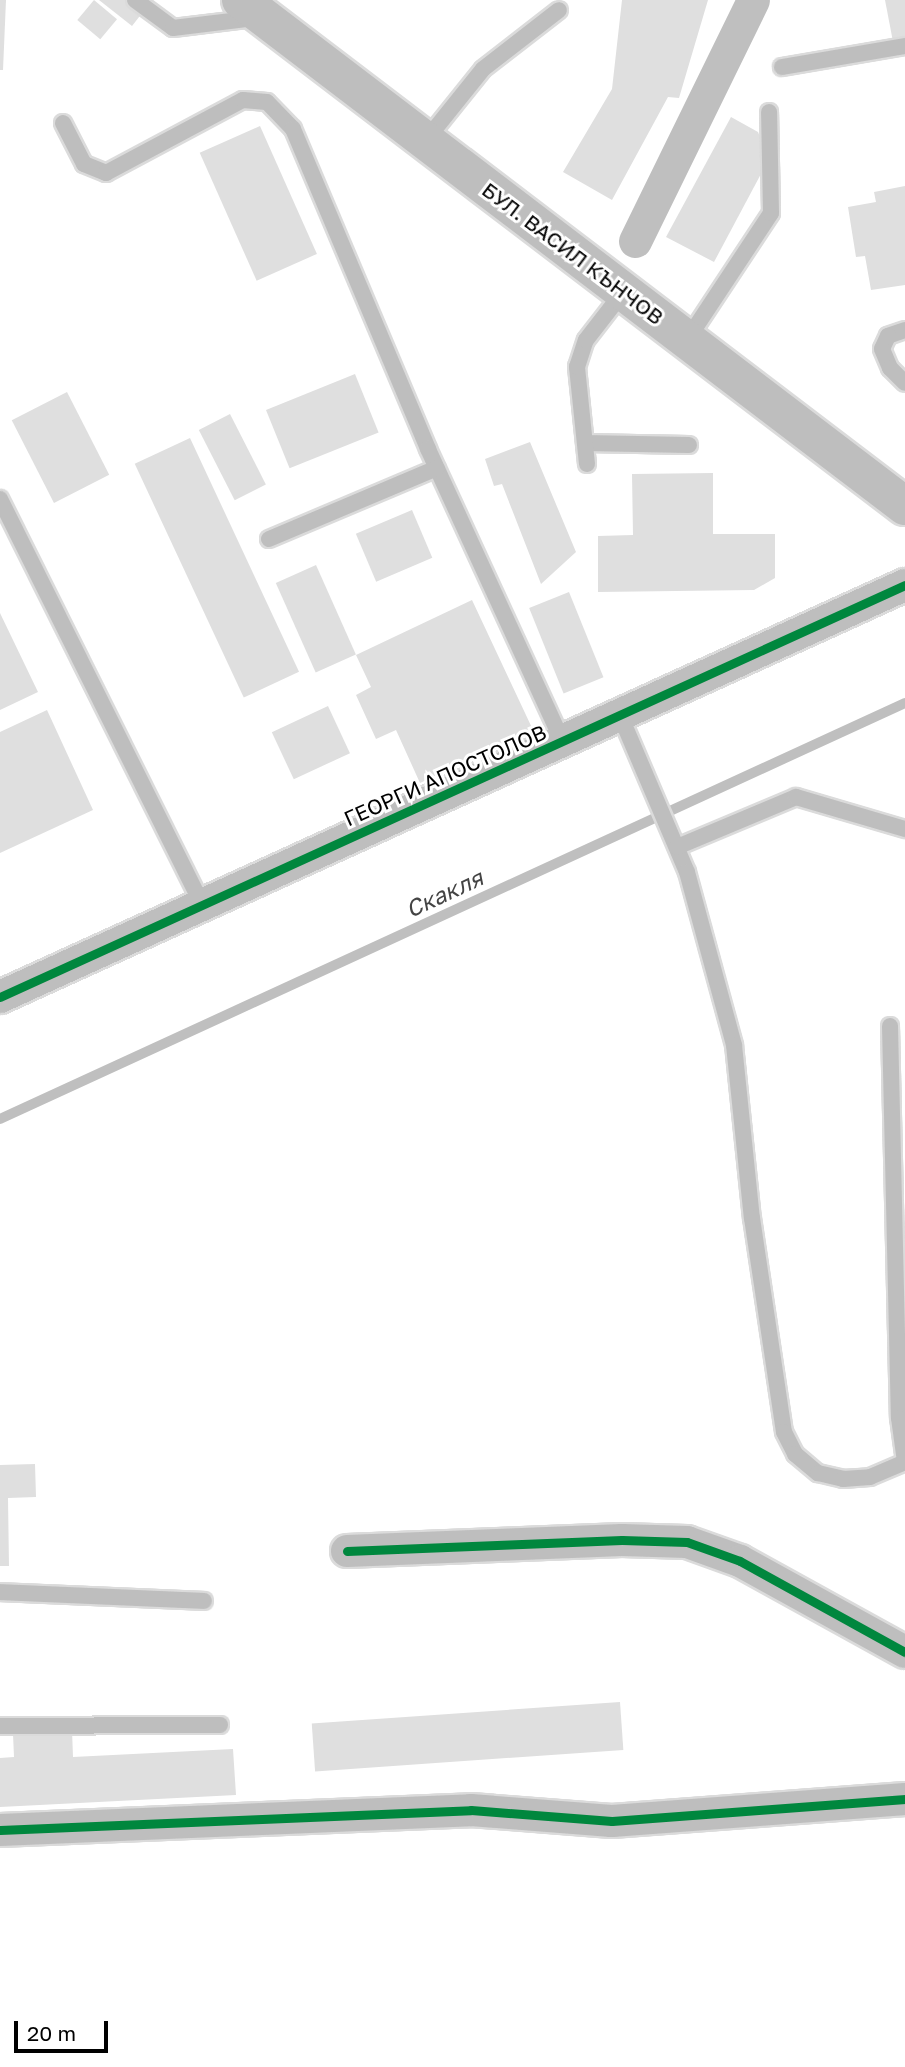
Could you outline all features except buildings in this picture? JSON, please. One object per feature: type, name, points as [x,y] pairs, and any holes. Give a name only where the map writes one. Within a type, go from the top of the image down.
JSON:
[{"type":"main road","name":"БУЛ. ВАСИЛ КЪНЧОВ","points":[[251,6],[905,506]]},
{"type":"street","name":"ГЕОРГИ АПОСТОЛОВ","points":[[0,997],[905,585]]},
{"type":"street","points":[[347,1551],[622,1540],[687,1542],[740,1561],[904,1648]]},
{"type":"street","points":[[0,1829],[471,1810],[612,1821],[905,1799]]},
{"type":"lane","points":[[135,0],[173,28],[251,6]]},
{"type":"lane","points":[[426,141],[484,69],[559,9]]},
{"type":"lane","points":[[782,66],[905,46]]},
{"type":"lane","points":[[63,123],[84,164],[106,173],[243,100],[267,102],[293,129],[437,468],[562,741]]},
{"type":"lane","points":[[687,340],[771,213],[769,112]]},
{"type":"lane","points":[[587,464],[577,367],[586,340],[624,291]]},
{"type":"lane","points":[[905,330],[888,336],[883,349],[890,368],[905,383]]},
{"type":"lane","points":[[585,443],[689,445]]},
{"type":"lane","points":[[269,539],[437,468]]},
{"type":"lane","points":[[0,499],[202,905]]},
{"type":"lane","points":[[620,715],[677,847],[734,1045],[752,1218],[784,1432],[795,1454],[818,1473],[843,1479],[870,1476],[905,1462],[899,1418],[890,1026]]},
{"type":"lane","points":[[677,847],[796,797],[905,829]]},
{"type":"lane","points":[[0,1592],[204,1601]]},
{"type":"lane","points":[[0,1726],[220,1725]]},
{"type":"waterway","points":[[635,241],[753,0]]},
{"type":"waterway","name":"Скакля","points":[[0,1119],[905,703]]},
{"type":"cycle path","points":[[0,997],[905,585]]},
{"type":"cycle path","points":[[347,1551],[622,1540],[687,1542],[740,1561],[905,1652]]},
{"type":"cycle path","points":[[0,1830],[471,1810],[612,1821],[905,1799]]}]
